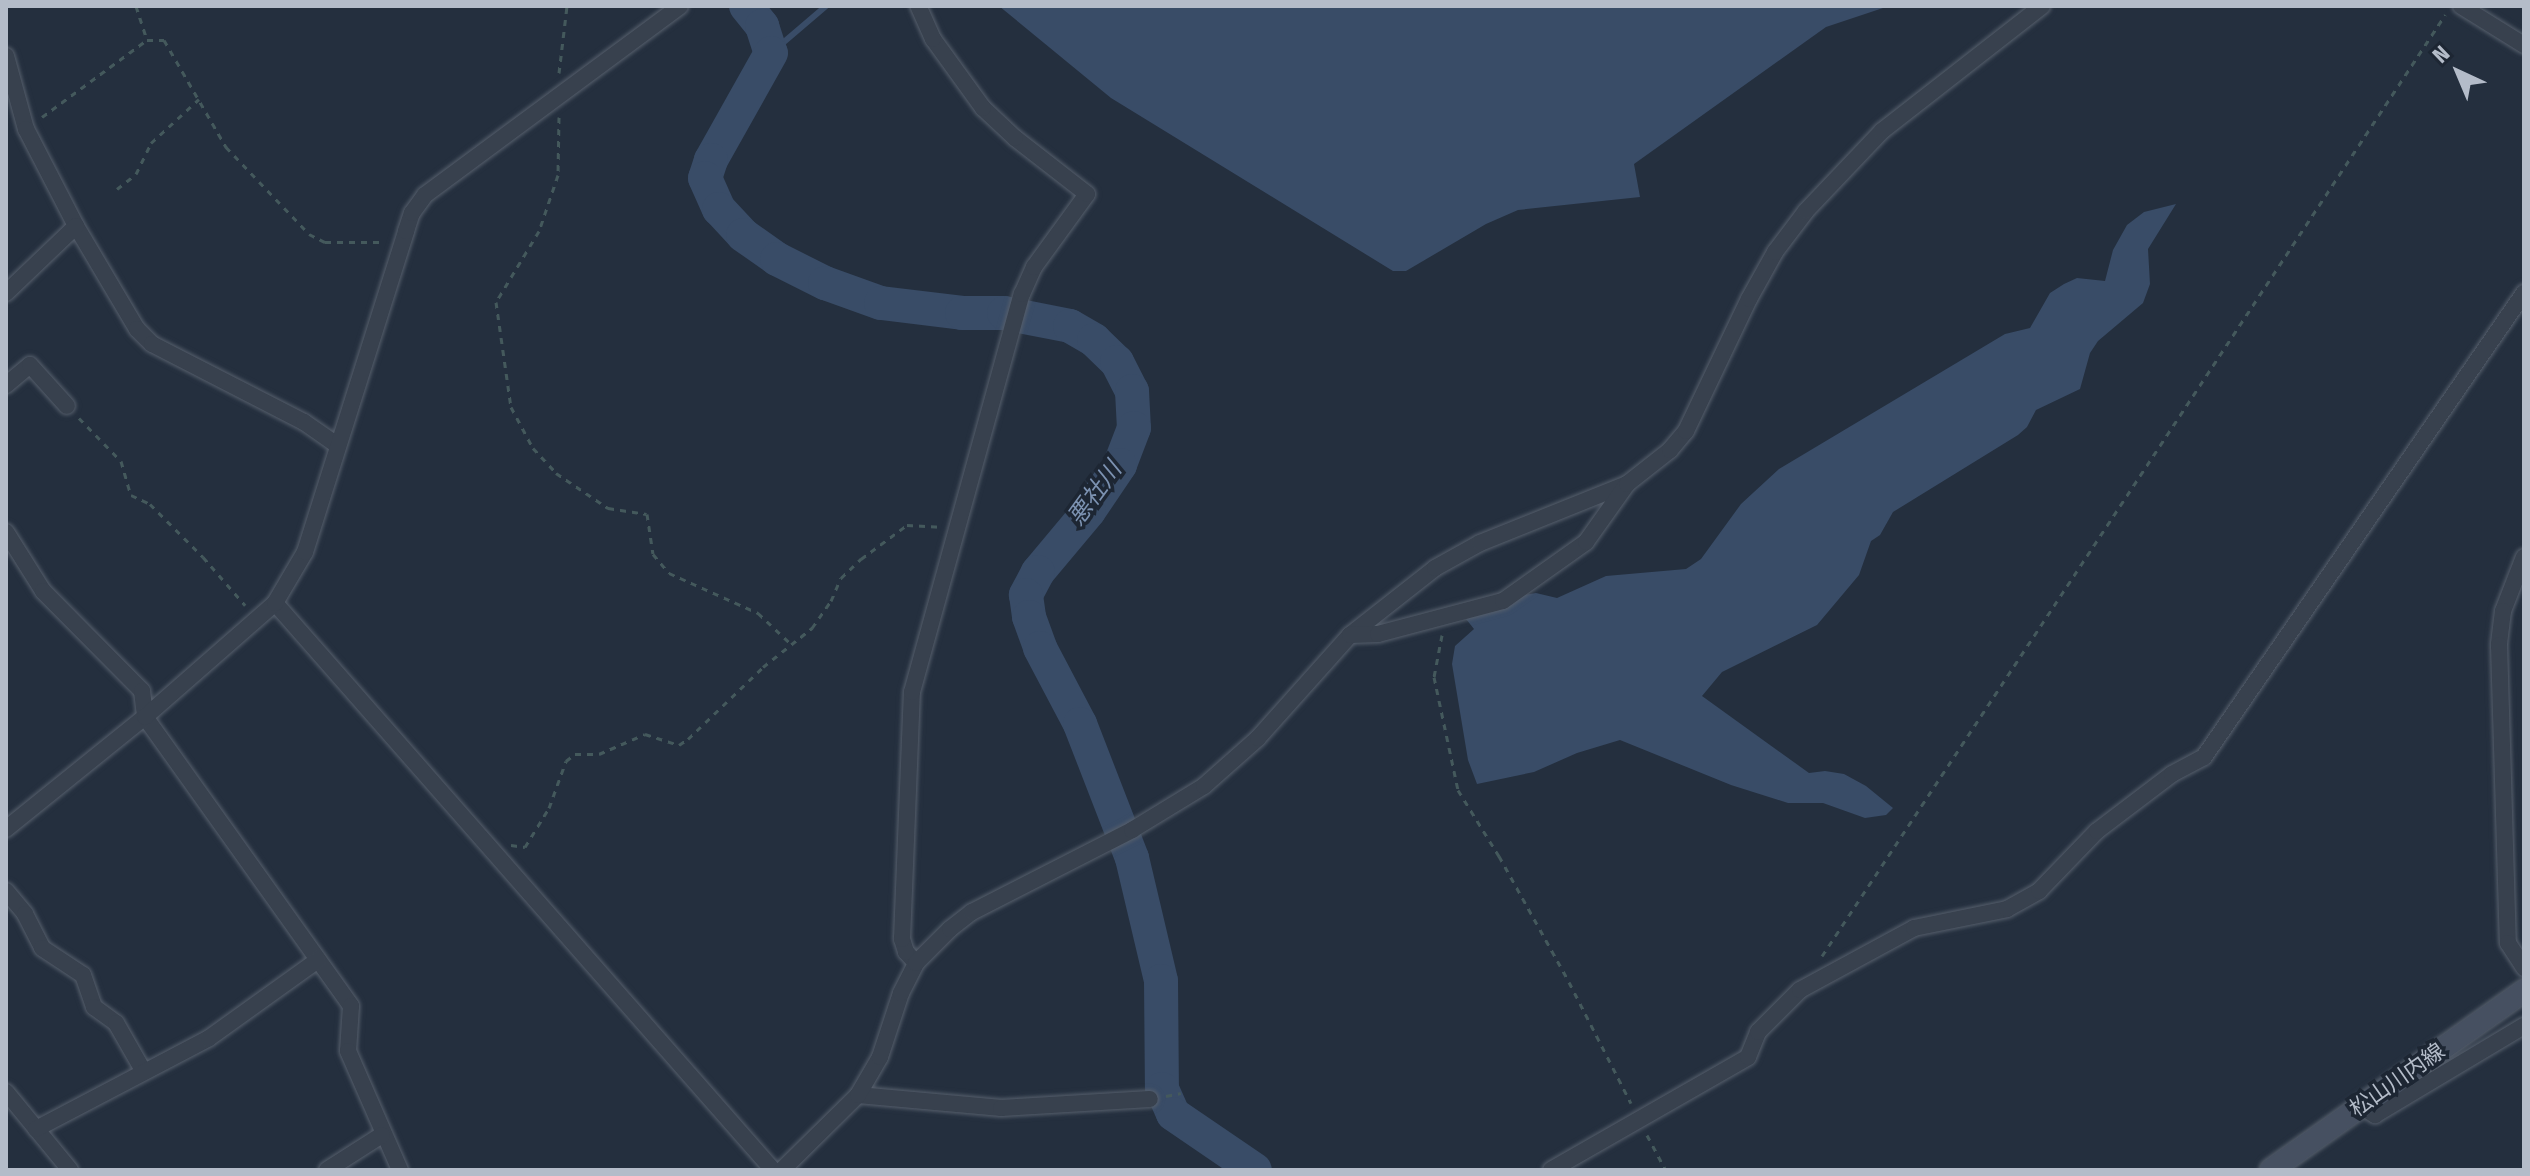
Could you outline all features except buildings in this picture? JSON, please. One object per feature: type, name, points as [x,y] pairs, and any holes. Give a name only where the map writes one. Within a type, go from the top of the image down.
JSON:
[{"type":"main road","name":"松山川内線","points":[[2271,1170],[2524,991]]},
{"type":"street","points":[[6,829],[145,717],[275,603],[305,552],[402,241],[412,213],[425,195],[680,6]]},
{"type":"street","points":[[916,963],[906,952],[902,939],[912,692],[1017,322],[1022,294],[1034,267],[1087,194],[1015,138],[983,108],[933,39],[918,6]]},
{"type":"street","points":[[1350,635],[1378,634],[1503,601],[1586,542],[1627,484],[1670,450],[1686,431],[1749,299],[1775,252],[1806,211],[1882,131],[2042,6]]},
{"type":"street","points":[[2461,6],[2524,45]]},
{"type":"street","points":[[6,56],[26,129],[76,226],[137,329],[152,344],[304,422],[337,445]]},
{"type":"street","points":[[6,293],[76,226]]},
{"type":"street","points":[[1551,1170],[1748,1057],[1758,1032],[1800,990],[1914,928],[2007,909],[2039,891],[2062,863],[2097,831],[2172,774],[2204,757],[2524,293]]},
{"type":"street","points":[[6,385],[30,365],[67,406]]},
{"type":"street","points":[[782,1170],[858,1095],[880,1057],[901,993],[916,963],[972,912],[1132,830],[1204,786],[1231,763],[1350,635],[1435,568],[1480,543],[1627,484]]},
{"type":"street","points":[[6,532],[10,553],[43,591],[142,691],[145,717],[351,1006],[348,1051],[382,1135],[400,1170]]},
{"type":"street","points":[[2524,557],[2503,611],[2499,645],[2508,943],[2524,968]]},
{"type":"street","points":[[275,603],[773,1170]]},
{"type":"street","points":[[6,891],[25,914],[42,948],[83,975],[94,1007],[116,1023],[144,1072]]},
{"type":"street","points":[[36,1129],[209,1038],[318,960]]},
{"type":"street","points":[[2361,1106],[2375,1115],[2524,1026]]},
{"type":"street","points":[[6,1092],[70,1170]]},
{"type":"street","points":[[858,1095],[1012,1108],[1150,1099]]},
{"type":"street","points":[[327,1170],[382,1135]]},
{"type":"path","points":[[136,6],[147,40]]},
{"type":"path","points":[[567,6],[559,95],[558,175],[539,231],[496,302],[511,407],[533,448],[556,473],[608,508],[647,514],[653,554],[669,573],[758,613],[790,643]]},
{"type":"path","points":[[1800,990],[2451,6]]},
{"type":"path","points":[[26,129],[85,82],[147,40],[164,40],[226,147],[309,234],[325,242],[402,241]]},
{"type":"path","points":[[117,189],[136,174],[151,143],[199,99]]},
{"type":"path","points":[[67,406],[121,461],[131,495],[150,504],[203,557],[257,620]]},
{"type":"path","points":[[489,850],[499,844],[525,847],[549,808],[566,761],[575,754],[599,754],[645,734],[679,745],[704,726],[790,643],[812,628],[831,601],[841,578],[907,525],[958,528]]},
{"type":"path","points":[[1451,616],[1439,643],[1434,677],[1458,790],[1499,856],[1569,982],[1666,1170]]},
{"type":"path","points":[[1175,1094],[1181,1093]]},
{"type":"water","points":[[999,6],[1889,6],[1826,27],[1634,164],[1640,197],[1518,210],[1486,224],[1406,271],[1393,271],[1111,98]]},
{"type":"water","points":[[2176,204],[2148,249],[2150,284],[2143,303],[2098,341],[2090,353],[2080,389],[2036,410],[2027,427],[2018,435],[1893,512],[1880,535],[1871,541],[1859,575],[1817,625],[1722,672],[1702,696],[1809,773],[1825,771],[1844,774],[1866,786],[1893,808],[1886,815],[1865,818],[1823,803],[1788,803],[1731,785],[1620,740],[1577,753],[1534,772],[1477,784],[1468,760],[1452,664],[1455,646],[1474,629],[1466,619],[1524,595],[1536,593],[1557,598],[1606,576],[1686,569],[1701,559],[1741,504],[1779,469],[2005,334],[2030,328],[2050,293],[2064,284],[2077,278],[2105,281],[2113,250],[2127,225],[2144,212]]},
{"type":"waterway","name":"悪社川","points":[[746,6],[762,26],[771,53],[711,160],[705,178],[719,209],[743,235],[777,259],[825,283],[881,303],[962,313],[1004,313],[1070,326],[1094,340],[1117,362],[1132,391],[1134,428],[1120,465],[1089,511],[1038,572],[1026,595],[1029,617],[1040,648],[1080,724],[1132,858],[1161,981],[1162,1089],[1173,1114],[1255,1170]]},
{"type":"waterway","points":[[771,53],[826,6]]}]
